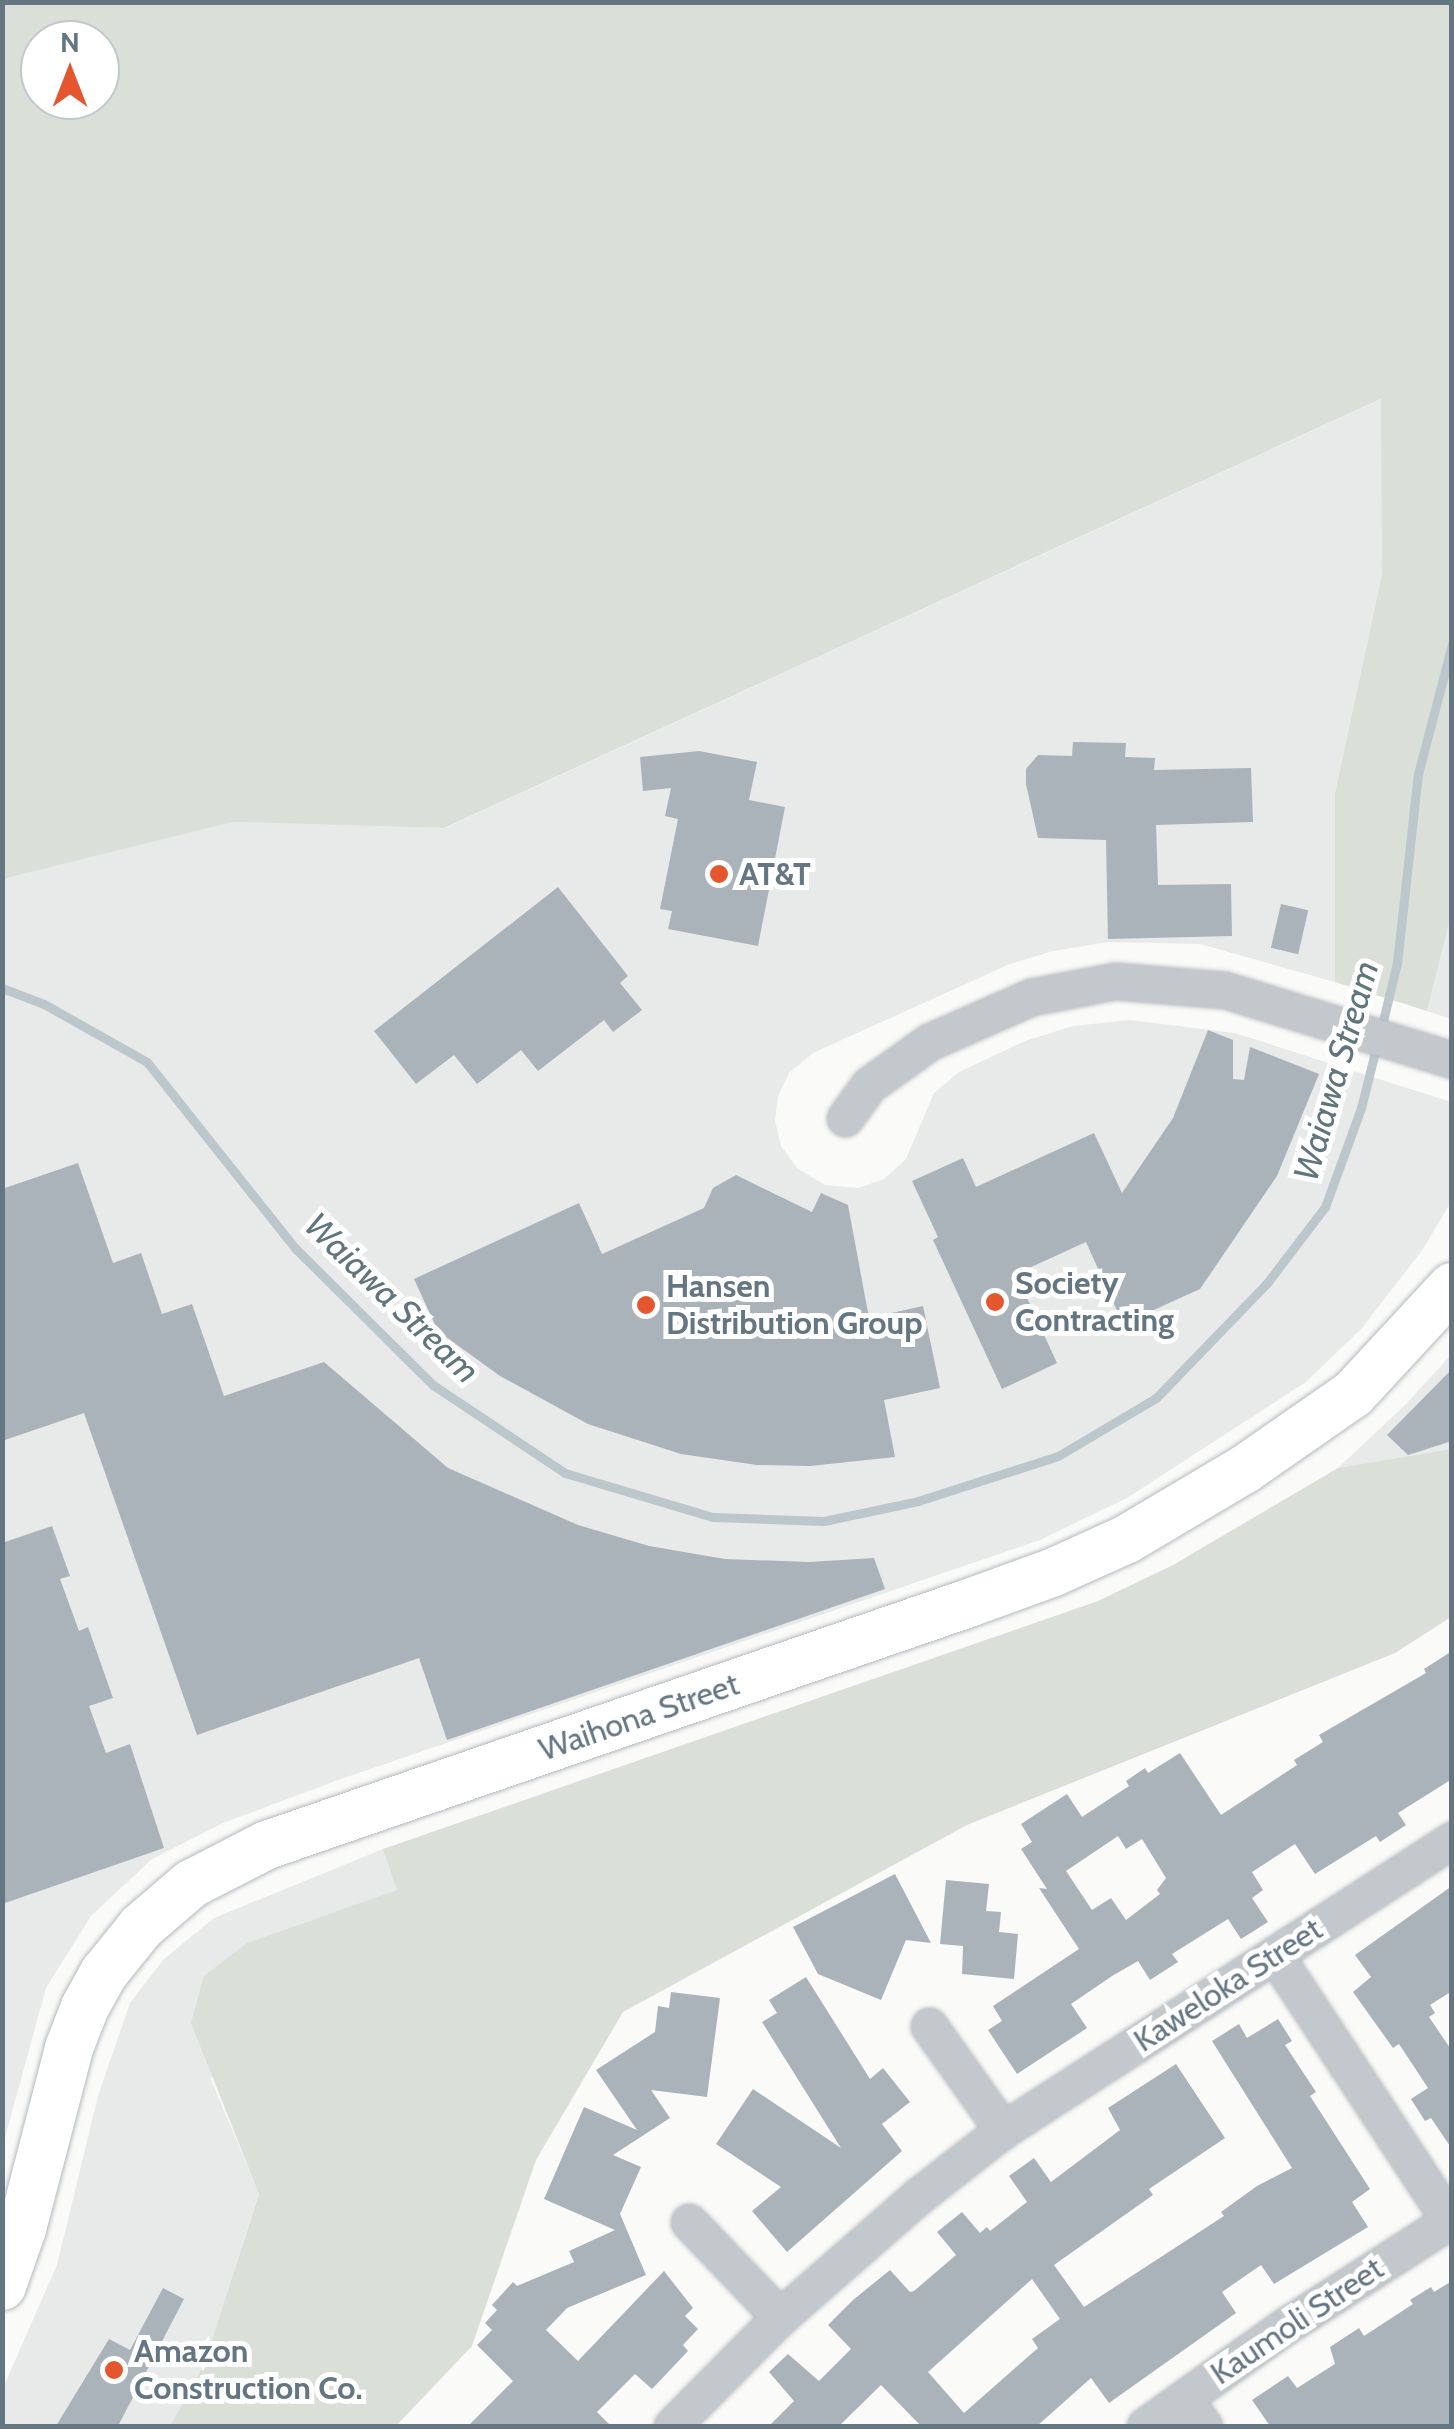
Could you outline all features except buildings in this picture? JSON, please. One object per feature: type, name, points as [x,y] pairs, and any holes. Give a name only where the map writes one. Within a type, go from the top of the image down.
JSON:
[{"type":"street","points":[[845,1118],[870,1085],[928,1042],[1031,998],[1081,984],[1115,981],[1225,990],[1449,1059]]},
{"type":"street","name":"Waihona Street","points":[[2,2286],[26,2216],[64,2062],[85,2007],[131,1938],[192,1884],[268,1846],[1003,1591],[1128,1539],[1245,1469],[1353,1394],[1452,1287]]},
{"type":"street","name":"Kaweloka Street","points":[[672,2426],[780,2317],[917,2197],[1003,2130],[1452,1840]]},
{"type":"street","points":[[1274,1955],[1451,2221]]},
{"type":"street","points":[[929,2026],[1003,2130]]},
{"type":"street","name":"Kaumoli Street","points":[[1145,2426],[1194,2412],[1451,2221]]},
{"type":"street","points":[[689,2222],[780,2317]]},
{"type":"shaded area","points":[[2,3],[1451,3],[1452,911],[1427,1011],[1335,982],[1335,793],[1382,574],[1381,399],[444,828],[233,822],[3,879]]},
{"type":"shaded area","points":[[1382,399],[1382,574],[1335,793],[1335,982],[1200,944],[1108,942],[1053,951],[1010,964],[813,1053],[789,1073],[778,1096],[775,1121],[781,1146],[797,1168],[825,1185],[858,1188],[884,1179],[906,1159],[934,1093],[959,1072],[1025,1041],[1073,1026],[1130,1020],[1235,1033],[1451,1102],[1451,1202],[1423,1249],[1362,1328],[1306,1382],[1127,1498],[1040,1540],[341,1779],[223,1823],[152,1859],[91,1916],[46,1988],[3,2145],[3,879],[233,822],[445,828]]},
{"type":"shaded area","points":[[1451,911],[1451,1019],[1427,1011]]},
{"type":"shaded area","points":[[1451,1355],[1451,1449],[1338,1468],[1406,1404]]},
{"type":"shaded area","points":[[1451,1449],[1451,1617],[1395,1653],[967,1825],[623,2012],[536,2160],[472,2346],[396,2426],[170,2426],[204,2364],[259,2194],[191,2023],[204,1976],[247,1943],[397,1890],[383,1849],[1098,1601],[1173,1565],[1338,1468]]},
{"type":"shaded area","points":[[383,1849],[398,1890],[247,1943],[211,2080],[259,2193],[204,2364],[170,2426],[3,2426],[3,2388],[57,2265],[98,2096],[130,2003],[163,1960],[214,1918]]},
{"type":"waterway","name":"Waiawa Stream","points":[[1381,1029],[1397,963],[1418,774],[1452,644]]},
{"type":"waterway","name":"Waiawa Stream","points":[[2,988],[44,1004],[147,1062],[296,1249],[433,1385],[565,1473],[713,1517],[824,1521],[918,1501],[1058,1456],[1156,1398],[1267,1283],[1325,1207],[1361,1108],[1377,1044]]},
{"type":"place","name":"AT&T","points":[[719,874]]},
{"type":"place","name":"Society Contracting","points":[[995,1302]]},
{"type":"place","name":"Hansen Distribution Group","points":[[646,1305]]},
{"type":"place","name":"Amazon Construction Co.","points":[[114,2370]]}]
